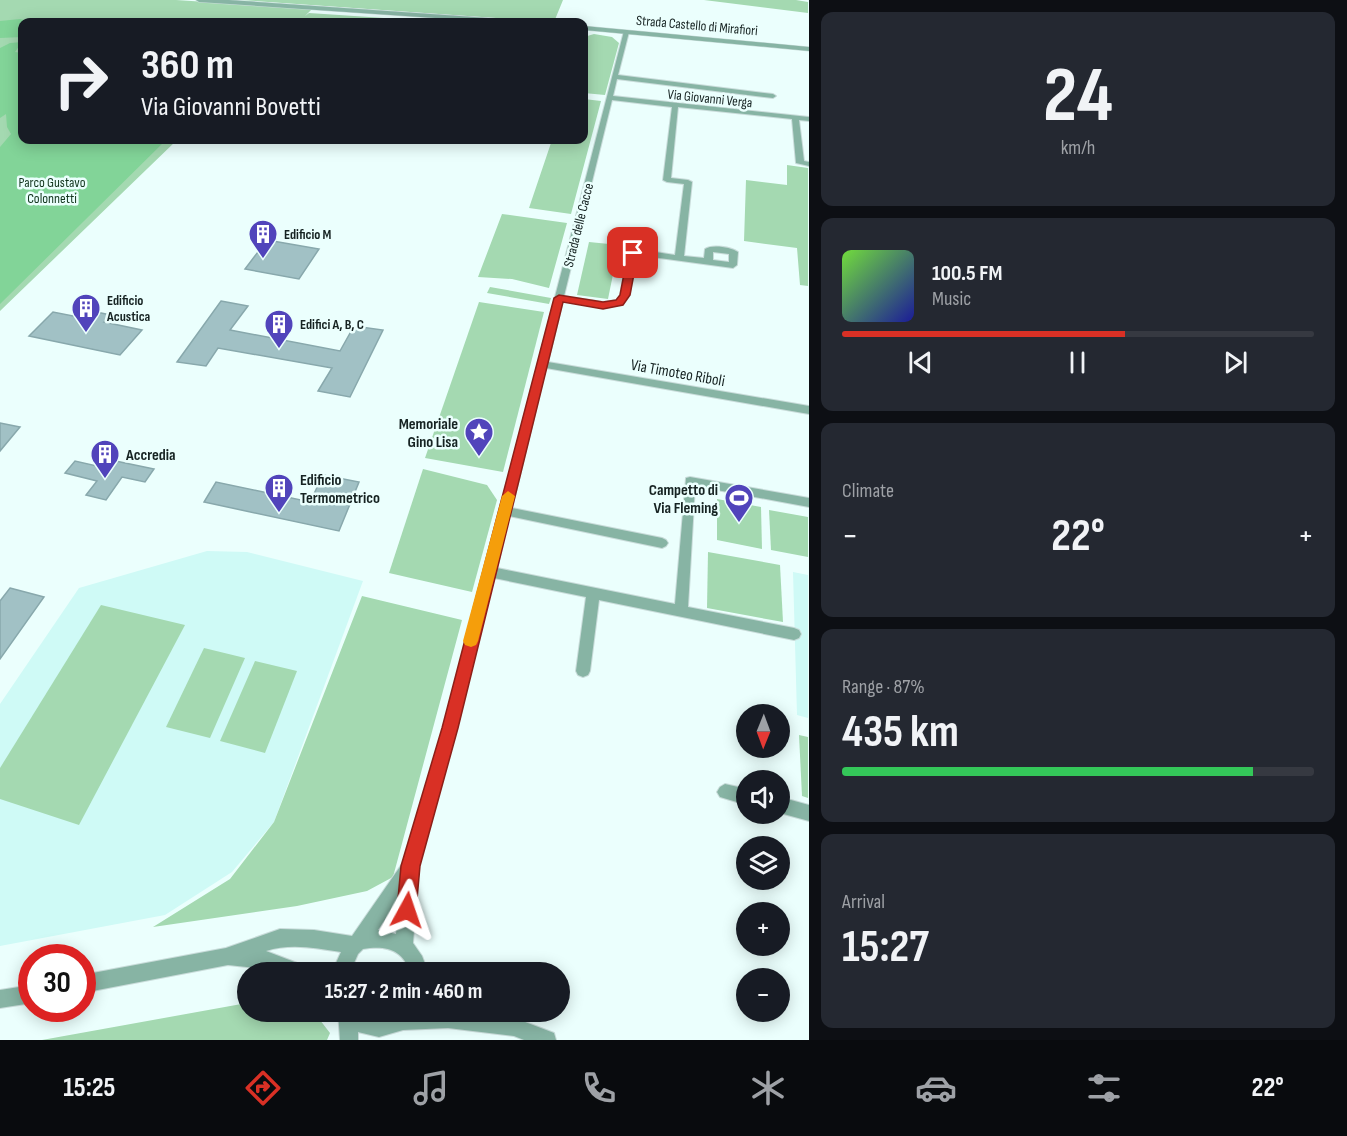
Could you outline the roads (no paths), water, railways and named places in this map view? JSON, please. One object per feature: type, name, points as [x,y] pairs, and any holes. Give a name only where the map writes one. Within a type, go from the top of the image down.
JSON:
[{"type":"street","points":[[199,0],[460,18]]},
{"type":"street","name":"Strada Castello di Mirafiori","points":[[588,29],[622,36],[808,49]]},
{"type":"street","name":"Strada delle Cacce","points":[[414,962],[408,949],[411,866],[450,728],[610,98],[622,36]]},
{"type":"street","points":[[615,77],[773,96]]},
{"type":"street","name":"Via Giovanni Verga","points":[[610,98],[808,119]]},
{"type":"street","points":[[675,106],[667,180],[687,183],[679,257]]},
{"type":"street","points":[[795,119],[800,163],[808,164]]},
{"type":"street","points":[[559,298],[603,305],[616,304],[625,295],[633,253],[708,261]]},
{"type":"street","name":"Via Timoteo Riboli","points":[[542,364],[808,410]]},
{"type":"street","points":[[681,612],[690,481],[808,503]]},
{"type":"street","points":[[505,511],[662,543]]},
{"type":"street","points":[[489,572],[794,634]]},
{"type":"street","points":[[583,671],[593,593]]},
{"type":"street","points":[[725,792],[736,794]]},
{"type":"street","points":[[790,808],[808,813]]},
{"type":"street","name":"Strada delle Cacce","points":[[347,962],[357,943],[411,866]]},
{"type":"street","points":[[96,981],[226,957],[279,938],[357,943],[381,937],[394,939],[408,949],[420,962]]},
{"type":"street","points":[[226,957],[272,962]]},
{"type":"street","points":[[0,999],[18,996]]},
{"type":"street","points":[[357,1022],[369,1028],[386,1029],[399,1024],[448,1019],[514,1027]]},
{"type":"street","points":[[348,1022],[349,1040]]},
{"type":"street","points":[[506,1022],[547,1040]]},
{"type":"place","name":"Edificio M","points":[[263,260]]},
{"type":"place","name":"Edificio Acustica","points":[[86,334]]},
{"type":"place","name":"Edifici A, B, C","points":[[279,350]]},
{"type":"place","name":"Memoriale Gino Lisa","points":[[479,458]]},
{"type":"place","name":"Accredia","points":[[105,480]]},
{"type":"place","name":"Edificio Termometrico","points":[[279,514]]},
{"type":"place","name":"Campetto di Via Fleming","points":[[739,524]]},
{"type":"park label","name":"Parco Gustavo Colonnetti","points":[[52,190]]}]
